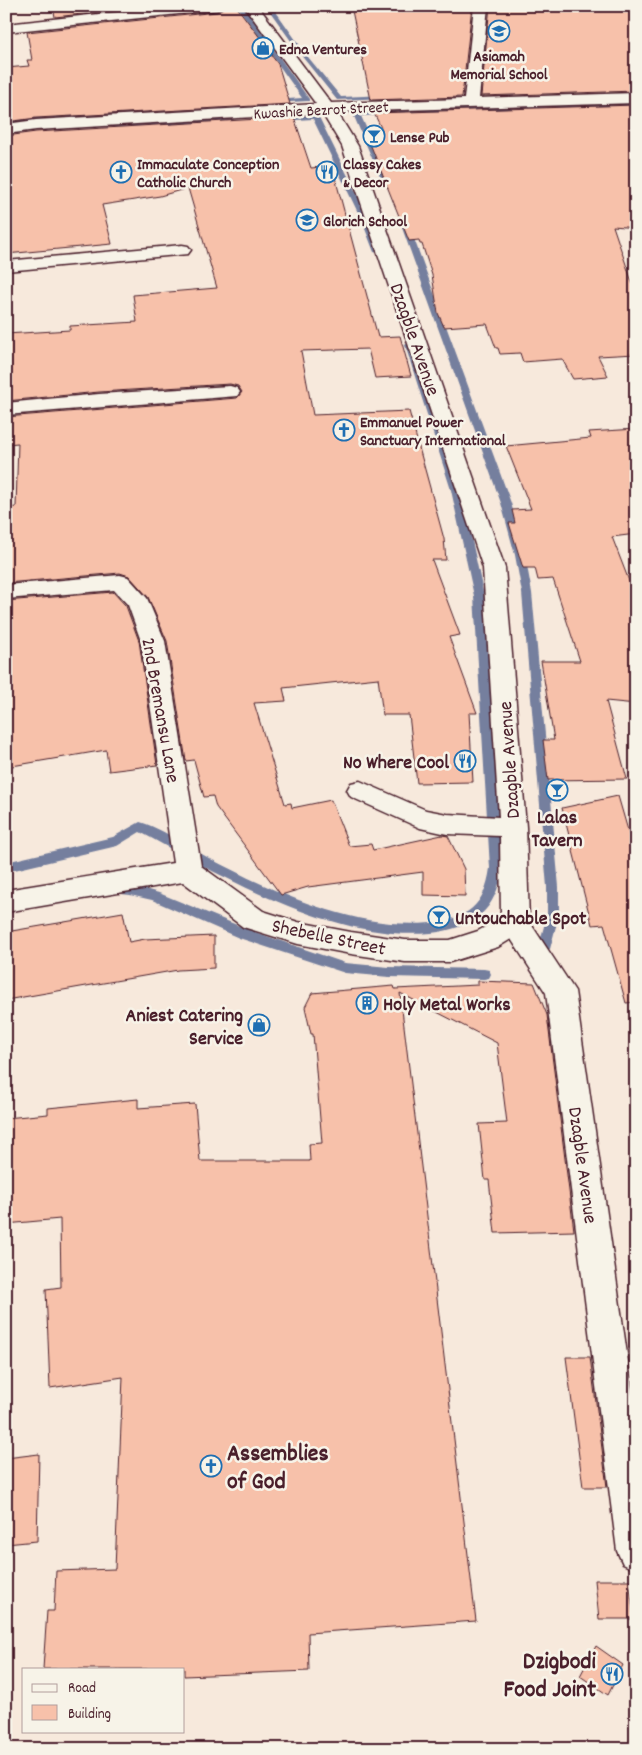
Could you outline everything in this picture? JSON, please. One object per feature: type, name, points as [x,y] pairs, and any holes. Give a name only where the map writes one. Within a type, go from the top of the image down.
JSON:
[{"type":"street","points":[[6,28],[217,6]]},
{"type":"street","name":"Dzagble Avenue","points":[[251,6],[327,108],[350,146],[494,568],[513,828],[515,923],[560,991],[636,1551]]},
{"type":"street","points":[[471,104],[481,6]]},
{"type":"street","name":"Kwashie Bezrot Street","points":[[6,129],[46,124],[327,108],[636,98]]},
{"type":"street","points":[[6,266],[182,250]]},
{"type":"street","points":[[6,409],[100,400],[230,392]]},
{"type":"street","name":"2nd Bremansu Lane","points":[[6,592],[120,582],[139,603],[153,641],[188,870]]},
{"type":"street","points":[[360,790],[420,818],[447,824],[513,828]]},
{"type":"street","points":[[6,901],[188,870]]},
{"type":"street","name":"Shebelle Street","points":[[188,870],[253,919],[298,932],[351,943],[405,951],[450,951],[488,939],[515,923]]},
{"type":"building","points":[[53,6],[154,6],[55,17]]},
{"type":"building","points":[[226,6],[236,6],[273,55],[271,55],[278,64],[290,104],[36,118],[6,122],[6,68],[29,66],[27,60],[32,60],[27,32],[217,12]]},
{"type":"building","points":[[351,6],[472,6],[462,97],[371,100]]},
{"type":"building","points":[[490,6],[612,6],[636,10],[636,91],[481,96]]},
{"type":"building","points":[[636,105],[636,228],[613,226],[636,294],[636,354],[598,356],[608,376],[573,379],[562,359],[523,362],[520,353],[500,354],[487,324],[444,327],[438,313],[432,275],[422,244],[420,244],[419,240],[409,241],[365,131],[382,130],[374,113]]},
{"type":"building","points":[[294,117],[311,168],[332,166],[378,337],[400,336],[411,376],[375,378],[368,349],[301,351],[313,415],[409,411],[444,539],[446,560],[432,560],[460,635],[449,637],[477,713],[469,713],[473,782],[417,783],[409,715],[383,715],[378,678],[283,688],[286,701],[254,703],[285,804],[291,803],[292,808],[331,800],[349,846],[371,844],[373,850],[442,835],[448,836],[464,869],[465,896],[423,895],[423,872],[308,887],[281,895],[216,807],[213,796],[204,797],[194,760],[186,761],[167,641],[148,597],[129,576],[120,573],[6,583],[6,508],[16,507],[18,443],[6,444],[6,417],[237,398],[242,392],[238,386],[230,384],[99,392],[6,401],[6,334],[70,330],[70,326],[137,322],[133,295],[217,288],[188,188],[160,196],[102,205],[112,244],[6,254],[6,136],[36,132]]},
{"type":"building","points":[[636,429],[636,534],[612,537],[636,599],[636,704],[606,701],[627,779],[548,780],[543,740],[554,740],[541,661],[580,661],[553,579],[538,580],[535,568],[523,568],[509,523],[515,523],[512,510],[531,509],[506,446],[591,438],[589,432]]},
{"type":"building","points":[[113,592],[126,606],[139,641],[157,765],[109,771],[106,750],[6,767],[6,601]]},
{"type":"building","points":[[618,796],[636,858],[636,1002],[626,1003],[604,924],[592,925],[562,808]]},
{"type":"building","points":[[123,912],[129,942],[145,939],[214,936],[214,968],[178,970],[6,1000],[6,932]]},
{"type":"building","points":[[478,981],[534,983],[547,1015],[574,1231],[495,1233],[489,1180],[485,1180],[479,1124],[507,1123],[497,1043],[400,993],[476,1621],[308,1633],[309,1671],[185,1676],[185,1668],[43,1668],[47,1611],[54,1611],[56,1571],[115,1569],[123,1377],[50,1388],[46,1289],[61,1287],[60,1219],[6,1224],[6,1118],[48,1114],[48,1108],[138,1099],[138,1108],[195,1104],[200,1161],[310,1161],[309,1144],[322,1143],[313,1034],[311,1034],[305,1007],[312,993],[394,986],[395,989],[478,985]]},
{"type":"building","points":[[566,1357],[590,1357],[607,1487],[583,1487]]},
{"type":"building","points":[[39,1454],[37,1541],[6,1544],[6,1458]]},
{"type":"building","points":[[595,1580],[629,1580],[634,1619],[599,1619]]},
{"type":"building","points":[[596,1646],[623,1665],[608,1695],[580,1676]]},
{"type":"waterway","points":[[240,6],[307,100],[274,102]]},
{"type":"waterway","points":[[269,6],[306,58],[339,99],[386,97]]},
{"type":"waterway","points":[[484,17],[486,43],[484,78]]},
{"type":"waterway","points":[[385,179],[357,114],[573,105],[636,105]]},
{"type":"waterway","points":[[6,122],[192,109]]},
{"type":"waterway","points":[[279,119],[315,117],[366,221],[378,252]]},
{"type":"waterway","points":[[112,125],[232,121]]},
{"type":"waterway","points":[[405,225],[506,503],[520,555],[527,593],[553,887],[553,915],[545,945]]},
{"type":"waterway","points":[[6,867],[117,841],[140,826],[248,883],[331,915],[371,925],[411,930],[447,926],[458,923],[476,913],[482,906],[492,889],[496,868],[479,596],[456,490],[409,345]]},
{"type":"waterway","points":[[117,890],[130,890],[155,896],[244,934],[345,968],[389,972],[484,974]]},
{"type":"place","name":"Asiamah Memorial School","points":[[499,31]]},
{"type":"place","name":"Edna Ventures","points":[[263,48]]},
{"type":"place","name":"Lense Pub","points":[[374,136]]},
{"type":"place","name":"Immaculate Conception Catholic Church","points":[[121,172]]},
{"type":"place","name":"Classy Cakes & Decor","points":[[327,172]]},
{"type":"place","name":"Glorich School","points":[[307,220]]},
{"type":"place","name":"Emmanuel Power Sanctuary International","points":[[344,430]]},
{"type":"place","name":"No Where Cool","points":[[465,761]]},
{"type":"place","name":"Lalas Tavern","points":[[557,790]]},
{"type":"place","name":"Untouchable Spot","points":[[439,917]]},
{"type":"place","name":"Holy Metal Works","points":[[367,1003]]},
{"type":"place","name":"Aniest Catering Service","points":[[259,1025]]},
{"type":"place","name":"Assemblies of God","points":[[211,1466]]},
{"type":"place","name":"Dzigbodi Food Joint","points":[[612,1674]]}]
